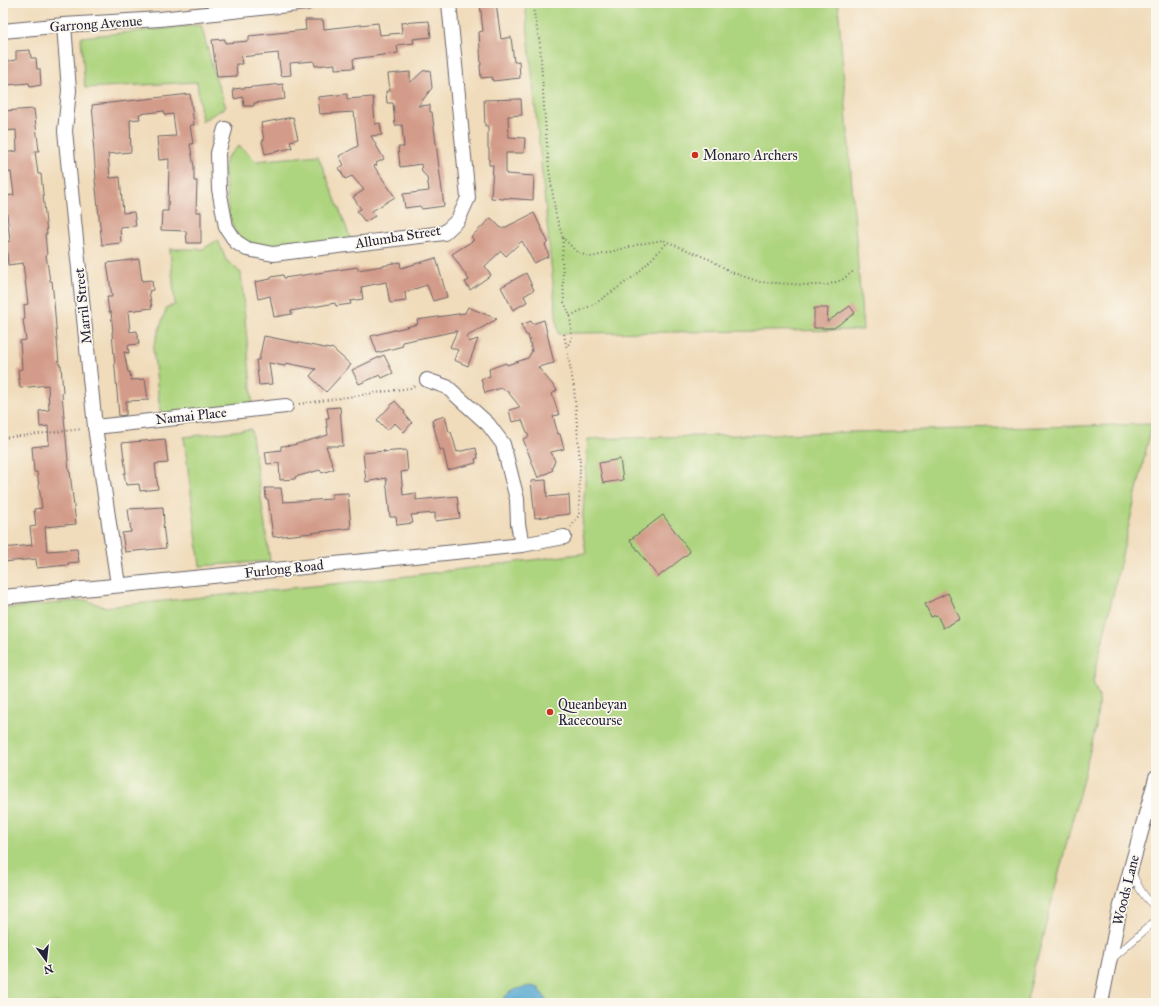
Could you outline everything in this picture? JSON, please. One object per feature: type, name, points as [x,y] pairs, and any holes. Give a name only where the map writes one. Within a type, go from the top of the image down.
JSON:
[{"type":"street","name":"Garrong Avenue","points":[[3,31],[64,25],[160,19],[307,3]]},
{"type":"street","name":"Allumba Street","points":[[225,129],[218,153],[219,189],[226,227],[236,242],[247,249],[273,254],[444,233],[458,220],[468,198],[449,3]]},
{"type":"street","name":"Marril Street","points":[[64,25],[69,90],[65,132],[95,427],[118,586]]},
{"type":"street","points":[[427,380],[447,388],[488,424],[503,444],[516,499],[518,524],[522,544]]},
{"type":"street","name":"Namai Place","points":[[95,427],[286,406]]},
{"type":"street","name":"Furlong Road","points":[[3,597],[522,544],[564,537]]},
{"type":"street","name":"Woods Lane","points":[[1101,1003],[1119,913],[1156,778]]},
{"type":"lane","points":[[1131,868],[1138,888],[1146,899],[1156,908]]},
{"type":"lane","points":[[1110,961],[1156,920]]},
{"type":"path","points":[[532,3],[540,44],[552,192],[556,216],[563,238],[562,257],[564,302],[570,316],[572,338],[566,348]]},
{"type":"path","points":[[563,238],[578,253],[592,257],[640,244],[663,240],[711,260],[731,272],[760,282],[827,285],[842,280],[855,270]]},
{"type":"path","points":[[570,316],[596,303],[636,275],[668,242]]},
{"type":"path","points":[[564,334],[574,396],[580,463],[579,515],[564,537]]},
{"type":"path","points":[[286,406],[410,388],[427,380]]},
{"type":"path","points":[[3,438],[95,427]]},
{"type":"green space","name":"Monaro Archers","points":[[525,3],[838,3],[863,330],[558,334]]},
{"type":"green space","points":[[201,25],[215,76],[226,107],[202,121],[197,82],[85,88],[81,37]]},
{"type":"green space","points":[[239,146],[256,161],[318,155],[352,242],[256,247],[239,236],[235,232],[229,216],[224,170],[227,157]]},
{"type":"green space","points":[[218,240],[226,260],[241,273],[253,409],[161,419],[153,348],[167,307],[175,305],[170,249],[203,249]]},
{"type":"green space","name":"Queanbeyan Racecourse","points":[[1152,424],[1093,682],[1099,697],[1096,727],[1026,1003],[3,1003],[3,609],[86,600],[104,607],[392,578],[586,553],[582,527],[588,439]]},
{"type":"green space","points":[[251,429],[270,561],[200,566],[184,437]]},
{"type":"water","points":[[531,986],[539,988],[548,1003],[500,1003],[513,990]]},
{"type":"building","points":[[480,3],[496,3],[501,39],[511,37],[514,62],[519,61],[520,78],[493,81],[492,77],[481,78],[479,32],[483,31]]},
{"type":"building","points":[[305,20],[323,20],[324,29],[378,23],[380,35],[402,33],[401,23],[429,21],[431,37],[413,39],[414,43],[397,45],[398,53],[353,59],[354,68],[335,69],[335,64],[315,66],[314,61],[290,63],[291,75],[281,76],[278,53],[241,57],[242,64],[236,64],[237,76],[217,77],[212,40],[225,39],[225,43],[249,41],[249,36],[306,30]]},
{"type":"building","points":[[30,50],[31,58],[36,58],[37,69],[40,69],[41,85],[30,87],[29,83],[8,85],[8,79],[3,80],[3,62],[16,60],[16,51]]},
{"type":"building","points":[[430,70],[432,88],[418,106],[430,105],[430,112],[432,112],[444,206],[422,209],[420,206],[405,208],[403,194],[429,191],[427,177],[422,172],[421,164],[400,167],[398,147],[404,147],[402,125],[395,125],[393,103],[387,103],[386,91],[390,91],[388,74],[410,72],[410,83],[423,71]]},
{"type":"building","points":[[283,84],[285,99],[254,103],[254,106],[244,106],[243,97],[234,99],[233,89]]},
{"type":"building","points":[[190,94],[194,125],[190,125],[193,144],[190,144],[194,167],[194,181],[197,181],[196,212],[201,212],[201,243],[187,243],[186,231],[161,230],[162,211],[168,211],[169,159],[159,160],[157,137],[176,136],[173,114],[165,115],[164,111],[139,114],[140,119],[130,120],[131,152],[108,154],[110,178],[120,177],[123,213],[134,212],[136,226],[120,227],[121,243],[102,245],[95,179],[93,140],[95,140],[92,105]]},
{"type":"building","points":[[347,94],[347,99],[373,97],[375,124],[380,123],[382,135],[371,136],[384,159],[376,163],[377,165],[374,166],[395,197],[372,211],[375,216],[365,222],[357,211],[361,209],[353,197],[364,190],[352,176],[345,179],[339,168],[344,165],[339,156],[358,146],[354,112],[320,114],[318,97]]},
{"type":"building","points":[[521,99],[522,115],[508,116],[509,137],[525,138],[524,153],[506,153],[506,174],[534,176],[533,200],[491,198],[493,165],[489,165],[488,126],[485,126],[484,100]]},
{"type":"building","points":[[34,109],[39,151],[35,151],[38,174],[41,174],[47,234],[45,234],[46,255],[50,281],[52,281],[59,365],[61,365],[69,472],[76,524],[45,527],[47,551],[77,549],[79,562],[68,563],[68,565],[37,568],[36,559],[3,562],[3,548],[32,545],[30,527],[36,526],[34,509],[42,508],[37,472],[34,472],[32,447],[49,445],[48,426],[40,427],[39,411],[49,410],[48,385],[20,388],[18,370],[22,369],[20,341],[26,340],[23,320],[25,319],[24,305],[28,304],[23,263],[8,265],[6,242],[10,241],[6,206],[3,206],[3,196],[14,195],[11,172],[3,173],[3,153],[17,151],[16,130],[4,131],[3,111]]},
{"type":"building","points":[[293,117],[298,139],[290,141],[292,148],[265,154],[262,141],[264,140],[261,123]]},
{"type":"building","points":[[534,213],[548,242],[545,244],[549,256],[534,263],[522,241],[506,256],[501,251],[485,266],[491,275],[470,290],[465,282],[469,280],[452,254],[474,240],[471,237],[491,218],[502,229]]},
{"type":"building","points":[[436,258],[447,297],[433,301],[427,285],[405,292],[406,301],[390,303],[386,282],[361,287],[363,299],[350,301],[351,304],[336,306],[335,303],[291,311],[292,314],[274,317],[270,296],[258,299],[255,282],[271,279],[271,277],[283,275],[284,278],[358,267],[358,270],[400,262],[401,268]]},
{"type":"building","points":[[139,259],[142,281],[152,280],[153,290],[149,291],[152,308],[128,311],[130,332],[137,331],[139,344],[128,345],[129,353],[124,352],[131,380],[145,379],[148,400],[126,401],[126,415],[119,416],[111,312],[109,312],[107,297],[112,297],[107,263]]},
{"type":"building","points":[[526,273],[534,290],[524,296],[527,302],[513,310],[501,287]]},
{"type":"building","points":[[850,306],[855,313],[834,328],[814,328],[814,308],[828,308],[827,322]]},
{"type":"building","points":[[468,307],[497,319],[466,337],[469,342],[478,339],[468,366],[454,360],[458,350],[450,347],[457,331],[402,342],[403,346],[377,353],[371,336],[418,324],[417,320],[465,313]]},
{"type":"building","points":[[544,320],[554,363],[538,367],[557,390],[552,394],[559,415],[553,416],[564,449],[551,452],[555,461],[552,468],[553,470],[538,478],[523,439],[529,437],[522,420],[512,422],[509,410],[520,407],[508,392],[501,388],[485,393],[481,379],[490,376],[489,369],[528,358],[532,351],[528,335],[526,335],[521,325],[531,321],[532,324]]},
{"type":"building","points":[[264,336],[330,349],[332,348],[351,365],[326,392],[310,376],[316,369],[286,363],[285,366],[269,363],[272,384],[259,385],[256,360],[259,360]]},
{"type":"building","points":[[384,355],[393,373],[382,378],[380,375],[359,384],[352,370]]},
{"type":"building","points":[[395,401],[412,423],[404,432],[395,423],[387,430],[377,420]]},
{"type":"building","points":[[340,407],[343,446],[326,446],[334,469],[322,473],[320,470],[295,477],[295,479],[280,480],[279,463],[267,464],[265,452],[281,450],[281,446],[293,445],[328,435],[326,418],[329,418],[327,408]]},
{"type":"building","points":[[445,416],[449,432],[451,432],[457,452],[476,448],[478,458],[475,459],[476,463],[448,470],[443,449],[440,450],[432,420]]},
{"type":"building","points":[[165,439],[168,463],[155,464],[158,489],[140,491],[139,484],[126,485],[122,443]]},
{"type":"building","points":[[406,450],[408,471],[401,472],[403,495],[416,493],[416,500],[457,496],[460,518],[435,521],[435,513],[411,515],[413,523],[397,525],[396,517],[390,517],[386,478],[366,482],[363,453]]},
{"type":"building","points":[[620,459],[623,480],[603,483],[599,463]]},
{"type":"building","points":[[546,480],[547,497],[569,495],[570,514],[535,518],[531,481]]},
{"type":"building","points":[[265,488],[281,488],[283,502],[332,499],[331,494],[348,493],[351,528],[273,537]]},
{"type":"building","points":[[163,507],[163,525],[166,548],[125,552],[122,533],[131,532],[128,509]]},
{"type":"building","points":[[663,515],[690,552],[658,577],[630,540]]},
{"type":"building","points":[[948,593],[960,619],[943,628],[937,615],[931,617],[925,604]]},
{"type":"place","name":"Monaro Archers","points":[[695,155]]},
{"type":"place","name":"Queanbeyan Racecourse","points":[[550,712]]}]
